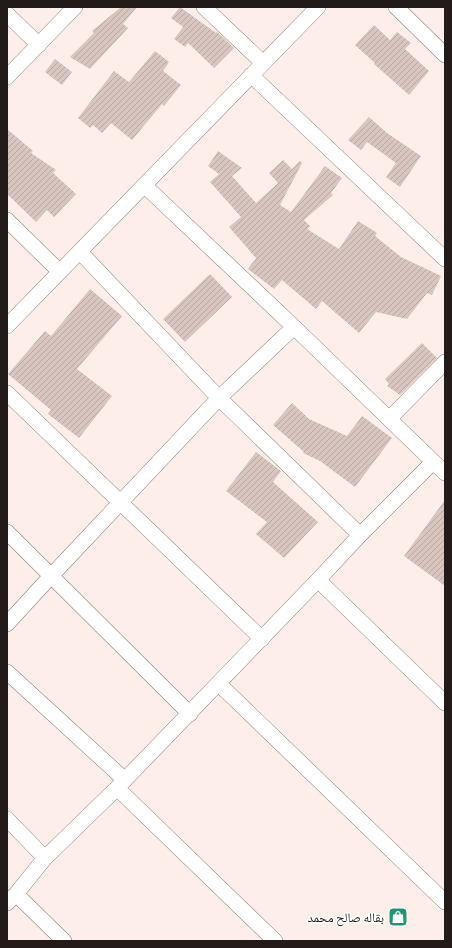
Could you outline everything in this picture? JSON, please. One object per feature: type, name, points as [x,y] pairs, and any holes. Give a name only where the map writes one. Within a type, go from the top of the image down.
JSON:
[{"type":"street","points":[[7,77],[75,7]]},
{"type":"street","points":[[204,7],[263,63]]},
{"type":"street","points":[[7,326],[318,7]]},
{"type":"street","points":[[396,7],[445,55]]},
{"type":"street","points":[[7,14],[39,44]]},
{"type":"street","points":[[251,75],[445,259]]},
{"type":"street","points":[[144,185],[445,473]]},
{"type":"street","points":[[7,220],[60,272]]},
{"type":"street","points":[[80,252],[219,398],[360,535]]},
{"type":"street","points":[[7,624],[219,398],[294,327]]},
{"type":"street","points":[[389,419],[445,362]]},
{"type":"street","points":[[7,393],[262,639]]},
{"type":"street","points":[[64,941],[11,898],[45,858],[190,714],[360,535],[433,462]]},
{"type":"street","points":[[7,532],[190,714]]},
{"type":"street","points":[[318,580],[445,703]]},
{"type":"street","points":[[7,672],[121,784],[275,941]]},
{"type":"street","points":[[219,684],[445,902]]},
{"type":"street","points":[[7,819],[45,858]]},
{"type":"building","points":[[121,7],[137,7],[123,24],[128,28],[90,69],[70,57],[94,33],[92,31]]},
{"type":"building","points":[[180,7],[216,33],[217,32],[234,48],[214,68],[188,43],[185,47],[174,39],[183,27],[171,18]]},
{"type":"building","points":[[374,25],[390,40],[397,32],[411,43],[405,49],[429,71],[409,95],[355,45]]},
{"type":"building","points":[[155,51],[169,62],[163,71],[181,85],[164,106],[162,104],[132,140],[111,123],[102,133],[93,125],[90,128],[78,118],[114,71],[129,82]]},
{"type":"building","points":[[55,59],[72,72],[62,85],[45,72]]},
{"type":"building","points":[[369,117],[387,133],[421,156],[400,187],[386,177],[396,163],[367,142],[361,150],[348,140]]},
{"type":"building","points":[[7,129],[33,151],[31,153],[56,170],[53,173],[76,194],[54,217],[47,210],[36,222],[7,194]]},
{"type":"building","points":[[218,151],[242,168],[232,176],[256,203],[278,183],[269,173],[283,160],[292,169],[300,161],[302,163],[280,205],[291,212],[325,166],[342,178],[331,193],[333,195],[304,220],[310,226],[307,229],[339,249],[358,221],[377,233],[375,236],[401,257],[441,276],[432,295],[427,293],[407,319],[376,312],[359,333],[322,301],[316,309],[282,280],[274,289],[248,269],[256,258],[229,227],[241,217],[210,182],[219,174],[208,166]]},
{"type":"building","points":[[210,274],[232,297],[185,342],[163,319]]},
{"type":"building","points":[[90,289],[122,316],[77,369],[112,396],[79,438],[48,414],[51,410],[8,374],[45,331],[51,336]]},
{"type":"building","points":[[422,343],[437,358],[400,395],[387,386],[389,384],[385,379]]},
{"type":"building","points":[[292,403],[309,419],[347,436],[362,416],[392,438],[355,487],[320,461],[303,453],[304,452],[273,425]]},
{"type":"building","points":[[256,452],[281,471],[273,482],[318,522],[284,558],[256,534],[267,522],[226,491]]},
{"type":"building","points":[[445,500],[445,586],[404,556]]},
{"type":"place","name":"بقاله صالح محمد","points":[[398,917]]}]
